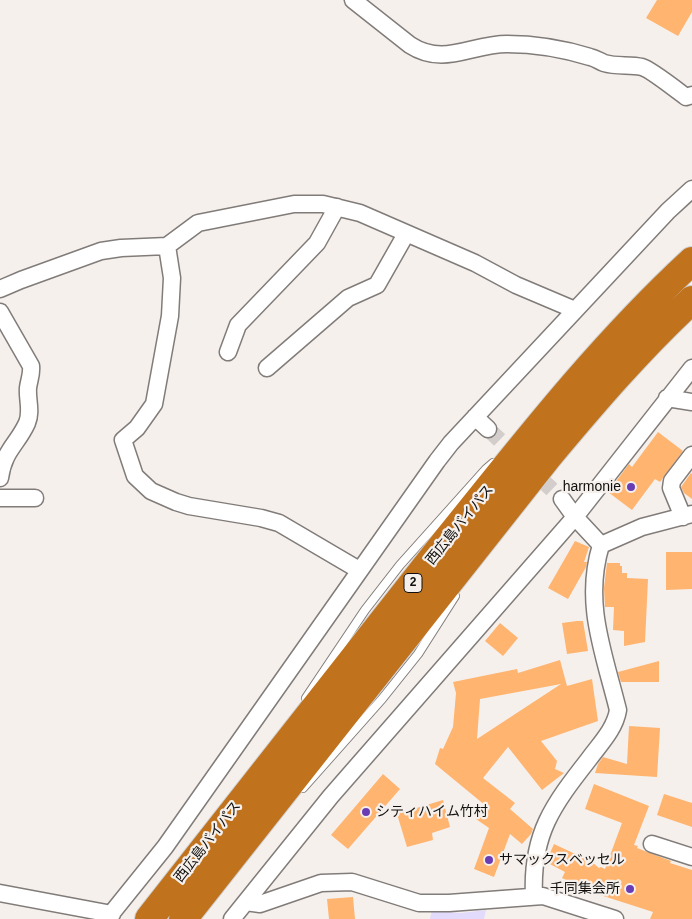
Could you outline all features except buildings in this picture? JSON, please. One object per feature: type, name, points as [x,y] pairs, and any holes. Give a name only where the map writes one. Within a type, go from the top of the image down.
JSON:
[{"type":"highway","name":"西広島バイパス","points":[[149,919],[539,425],[580,376],[627,325],[692,261]]},
{"type":"highway","name":"西広島バイパス","points":[[183,919],[528,483],[605,389],[692,300]]},
{"type":"highway","name":"2","points":[[664,327],[692,308]]},
{"type":"street","points":[[354,0],[419,51],[428,54],[455,54],[504,44],[537,46],[591,57],[604,63],[618,66],[643,67],[686,97],[692,95]]},
{"type":"street","points":[[0,893],[109,917],[165,847],[437,460],[668,210],[692,189]]},
{"type":"street","points":[[0,289],[100,251],[168,246],[198,223],[294,204],[308,203],[337,206],[360,213],[475,263],[516,284],[575,310]]},
{"type":"street","points":[[228,352],[238,325],[269,280],[317,243],[337,206]]},
{"type":"street","points":[[267,368],[348,298],[378,285],[406,234]]},
{"type":"street","points":[[168,246],[172,278],[170,316],[156,396],[154,404],[137,428],[123,440],[135,476],[141,484],[151,491],[176,502],[278,523],[359,570]]},
{"type":"street","points":[[0,312],[31,366],[32,372],[28,389],[30,404],[27,422],[8,452],[2,465],[0,478]]},
{"type":"street","points":[[232,919],[301,831],[575,517],[692,368]]},
{"type":"street","points":[[667,398],[692,402]]},
{"type":"street","points":[[476,417],[488,430]]},
{"type":"street","points":[[601,545],[642,527],[688,515],[671,488],[672,481],[692,455]]},
{"type":"street","points":[[0,498],[35,498]]},
{"type":"street","points":[[562,499],[575,517],[601,545]]},
{"type":"street","points":[[534,896],[533,880],[536,857],[549,817],[558,799],[603,741],[617,718],[618,710],[598,634],[595,612],[594,576],[601,545]]},
{"type":"street","points":[[652,844],[692,857]]},
{"type":"street","points":[[246,902],[260,904],[322,882],[338,881],[365,885],[408,901],[419,903],[449,903],[543,896],[615,919]]},
{"type":"lane","points":[[509,450],[539,425]]},
{"type":"lane","points":[[302,704],[365,610],[400,565],[486,469],[501,456]]},
{"type":"lane","points":[[506,525],[528,483]]},
{"type":"lane","points":[[270,808],[302,789],[382,699],[418,654],[462,587]]},
{"type":"lane","points":[[238,805],[280,738]]},
{"type":"shaded area","points":[[432,910],[461,913],[486,910],[484,919],[430,919]]},
{"type":"tunnel","points":[[488,429],[562,499]]},
{"type":"place","name":"harmonie","points":[[631,487]]},
{"type":"place","name":"シティハイム竹村","points":[[366,812]]},
{"type":"place","name":"サマックスベッセル","points":[[489,860]]},
{"type":"place","name":"千同集会所","points":[[630,889]]}]
